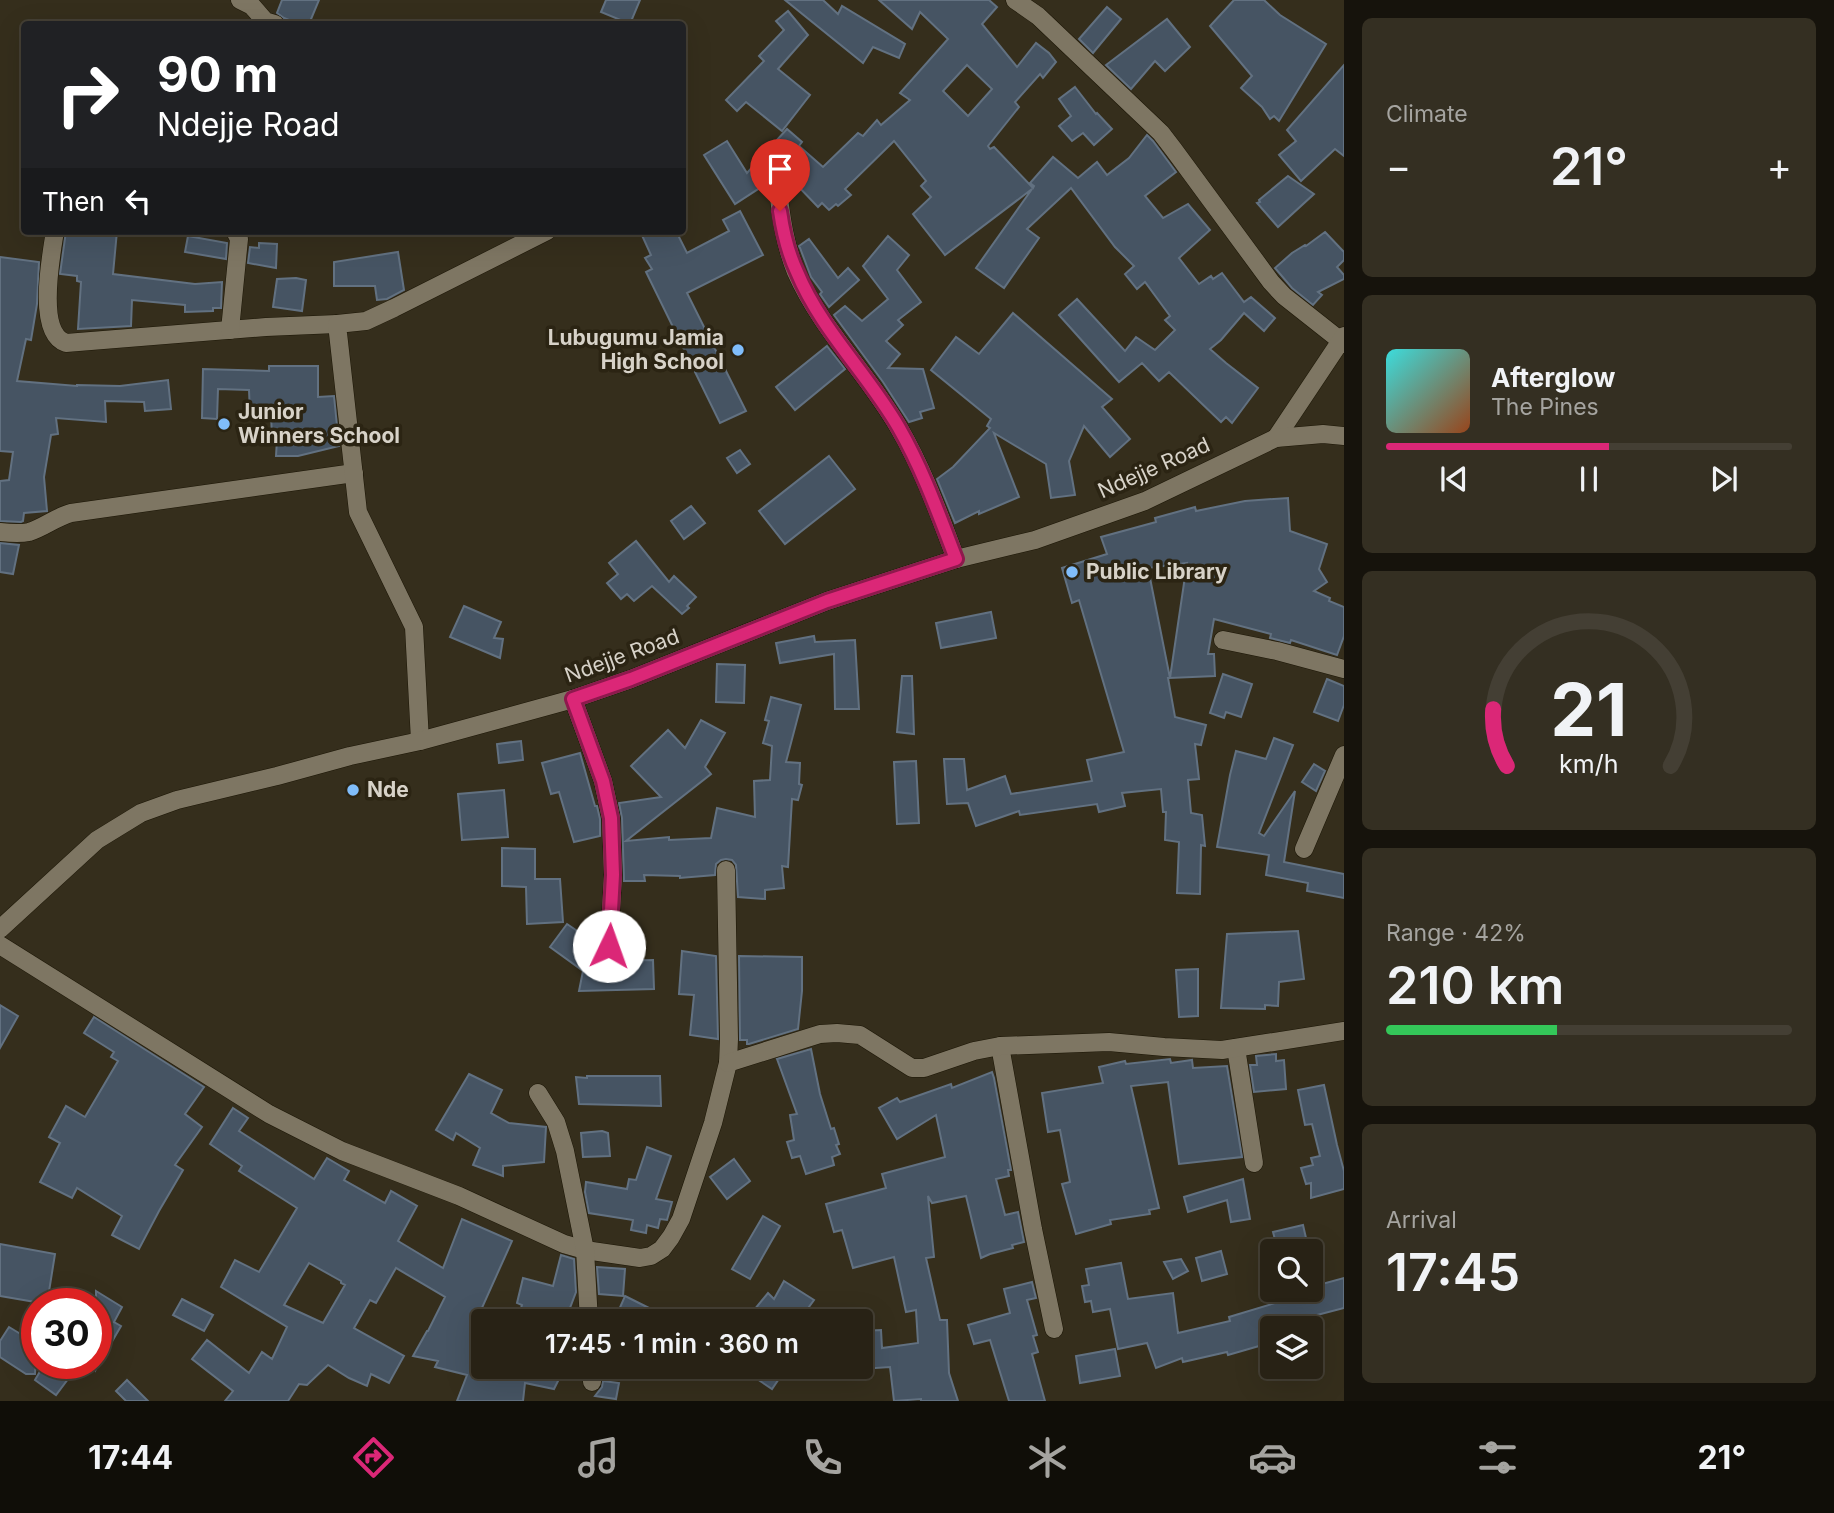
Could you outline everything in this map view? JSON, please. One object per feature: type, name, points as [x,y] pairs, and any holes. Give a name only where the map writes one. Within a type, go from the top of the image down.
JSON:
[{"type":"street","points":[[1015,0],[1038,16],[1152,124],[1284,296],[1342,338],[1276,438]]},
{"type":"street","points":[[246,21],[248,2]]},
{"type":"street","points":[[248,2],[265,21]]},
{"type":"street","points":[[778,189],[783,233],[796,272],[818,312],[898,426],[926,481],[956,559]]},
{"type":"street","points":[[54,235],[47,291],[52,331],[59,341],[66,343],[366,321],[539,235]]},
{"type":"street","points":[[230,330],[239,239],[237,235]]},
{"type":"street","points":[[337,324],[360,520],[414,627],[420,741]]},
{"type":"street","points":[[1276,438],[1323,434],[1344,436]]},
{"type":"street","name":"Ndejje Road","points":[[0,929],[97,840],[141,813],[177,800],[420,741],[573,699],[827,601],[956,559],[1035,540],[1145,501],[1276,438]]},
{"type":"street","points":[[0,532],[30,531],[71,513],[354,472]]},
{"type":"street","points":[[1223,640],[1278,651],[1344,669]]},
{"type":"street","points":[[573,699],[603,781],[611,818],[613,875],[609,946]]},
{"type":"street","points":[[1304,849],[1344,755]]},
{"type":"street","points":[[0,945],[269,1114],[306,1134],[342,1151],[459,1196],[564,1244],[640,1258],[651,1256],[662,1249],[681,1219],[713,1123],[728,1063],[726,870]]},
{"type":"street","points":[[728,1063],[820,1034],[837,1033],[860,1035],[912,1068],[923,1068],[974,1051],[1000,1046],[1109,1042],[1222,1050],[1344,1031]]},
{"type":"street","points":[[1000,1046],[1054,1329]]},
{"type":"street","points":[[1236,1048],[1254,1163]]},
{"type":"street","points":[[538,1093],[556,1122],[563,1140],[586,1250],[588,1309]]},
{"type":"building","points":[[282,0],[319,0],[310,21],[292,21],[277,13]]},
{"type":"building","points":[[606,0],[640,0],[631,21],[623,21],[601,12]]},
{"type":"building","points":[[785,0],[823,0],[838,14],[842,6],[905,44],[899,58],[873,47],[863,63]]},
{"type":"building","points":[[879,0],[989,0],[997,7],[982,24],[1017,67],[1036,43],[1056,62],[1043,78],[1040,74],[1015,102],[1019,107],[988,146],[990,149],[994,147],[1033,188],[1030,183],[1053,157],[1078,178],[1097,162],[1107,175],[1129,158],[1147,135],[1153,141],[1176,172],[1145,196],[1163,218],[1188,204],[1210,230],[1179,258],[1199,284],[1222,273],[1244,302],[1251,297],[1275,318],[1264,331],[1244,313],[1210,349],[1258,388],[1232,423],[1226,417],[1221,422],[1169,372],[1159,381],[1142,363],[1119,382],[1059,315],[1077,299],[1125,351],[1136,337],[1155,350],[1175,330],[1165,320],[1170,316],[1145,282],[1137,289],[1125,274],[1134,266],[1115,247],[1071,188],[1027,229],[1039,238],[1004,288],[976,268],[1032,189],[945,255],[913,214],[931,197],[921,186],[926,181],[894,141],[845,189],[851,195],[829,210],[822,203],[818,207],[796,184],[790,192],[787,182],[777,178],[735,204],[704,155],[727,141],[747,173],[787,129],[802,142],[799,146],[823,167],[858,133],[863,136],[877,120],[881,125],[910,100],[900,93],[948,39],[920,12],[912,29]],"holes":[[[967,65],[992,89],[968,116],[943,91]]]},
{"type":"building","points":[[1234,0],[1264,0],[1280,15],[1326,44],[1279,121],[1274,116],[1270,119],[1262,107],[1241,88],[1252,76],[1210,26]]},
{"type":"building","points":[[1107,7],[1121,19],[1093,53],[1079,39]]},
{"type":"building","points":[[788,11],[808,35],[778,69],[810,95],[782,131],[746,102],[737,111],[726,100],[764,61],[759,56],[784,30],[776,21]]},
{"type":"building","points":[[1167,19],[1190,47],[1165,71],[1155,61],[1131,89],[1106,65]]},
{"type":"building","points":[[1344,65],[1344,156],[1335,149],[1301,181],[1279,155],[1296,141],[1287,130]]},
{"type":"building","points":[[1075,87],[1112,129],[1094,145],[1083,133],[1072,141],[1059,126],[1071,116],[1059,99]]},
{"type":"building","points":[[1288,176],[1314,194],[1278,227],[1257,203]]},
{"type":"building","points":[[740,211],[763,255],[687,293],[746,411],[720,423],[646,272],[652,269],[645,258],[651,255],[642,235],[678,235],[687,253],[729,231],[723,220]]},
{"type":"building","points":[[1325,232],[1344,252],[1344,260],[1337,267],[1344,279],[1318,292],[1322,295],[1313,305],[1292,288],[1275,268],[1292,253]]},
{"type":"building","points":[[65,235],[117,235],[113,274],[195,284],[222,282],[221,308],[185,312],[185,305],[132,300],[131,326],[78,329],[81,282],[77,281],[77,276],[60,274]]},
{"type":"building","points":[[188,236],[227,243],[226,259],[185,252]]},
{"type":"building","points":[[888,236],[909,255],[897,270],[921,302],[898,320],[903,325],[886,341],[900,354],[888,368],[923,369],[934,408],[920,412],[922,418],[909,422],[834,315],[845,306],[862,321],[888,299],[863,266]]},
{"type":"building","points":[[809,239],[838,278],[848,268],[859,280],[829,307],[811,277],[799,246]]},
{"type":"building","points":[[259,243],[277,244],[276,268],[248,263],[250,247],[259,248]]},
{"type":"building","points":[[398,252],[404,290],[387,299],[377,300],[375,286],[334,286],[334,262]]},
{"type":"building","points":[[0,257],[39,262],[37,304],[31,340],[26,339],[17,381],[120,386],[168,380],[171,409],[145,411],[144,402],[105,401],[106,422],[56,418],[58,434],[51,435],[44,477],[47,511],[24,513],[21,522],[0,521],[0,481],[9,480],[13,452],[0,451]]},
{"type":"building","points":[[277,279],[306,280],[302,311],[273,307]]},
{"type":"building","points":[[1013,313],[1112,399],[1102,407],[1130,439],[1110,457],[1084,426],[1069,461],[1075,495],[1051,498],[1046,464],[994,433],[1019,497],[955,523],[937,479],[953,467],[990,428],[987,426],[991,419],[931,370],[956,337],[979,354]]},
{"type":"building","points":[[827,346],[845,369],[795,410],[776,387]]},
{"type":"building","points":[[269,366],[318,366],[318,397],[334,396],[339,446],[298,456],[276,456],[277,439],[272,439],[271,413],[250,414],[249,390],[218,389],[217,419],[202,418],[203,369],[269,371]]},
{"type":"building","points":[[740,450],[750,464],[737,473],[727,458]]},
{"type":"building","points":[[829,456],[855,489],[785,544],[759,511]]},
{"type":"building","points":[[1288,498],[1290,531],[1327,544],[1319,569],[1327,582],[1314,591],[1344,607],[1344,636],[1337,655],[1291,640],[1290,643],[1270,638],[1271,634],[1214,619],[1208,654],[1214,654],[1215,676],[1170,678],[1175,717],[1206,725],[1201,745],[1195,744],[1199,779],[1188,780],[1191,813],[1202,815],[1205,846],[1201,845],[1200,894],[1177,893],[1179,842],[1165,840],[1166,812],[1163,812],[1161,789],[1122,793],[1125,806],[1099,812],[1097,804],[1020,815],[1019,811],[976,826],[968,803],[947,804],[944,759],[964,759],[967,790],[1005,776],[1011,794],[1092,781],[1087,760],[1124,752],[1079,600],[1072,603],[1062,568],[1107,554],[1101,537],[1156,522],[1155,518],[1195,507],[1196,511],[1245,501]],"holes":[[[1187,563],[1170,678],[1148,568]]]},
{"type":"building","points":[[691,506],[705,523],[684,539],[671,521]]},
{"type":"building","points":[[636,541],[669,582],[674,576],[696,597],[682,614],[652,586],[634,601],[627,594],[621,599],[607,583],[618,574],[609,563]]},
{"type":"building","points":[[0,543],[19,545],[13,574],[0,572]]},
{"type":"building","points":[[464,606],[501,622],[494,638],[503,639],[500,658],[450,637]]},
{"type":"building","points":[[991,612],[996,638],[941,648],[936,623]]},
{"type":"building","points":[[814,636],[815,642],[855,640],[859,709],[835,709],[834,654],[780,663],[776,643]]},
{"type":"building","points":[[717,664],[745,665],[744,703],[716,702]]},
{"type":"building","points":[[1223,674],[1252,684],[1241,717],[1226,712],[1224,718],[1210,713]]},
{"type":"building","points":[[902,676],[912,676],[914,734],[897,732]]},
{"type":"building","points":[[1327,679],[1344,686],[1344,705],[1338,721],[1314,712]]},
{"type":"building","points":[[771,697],[801,705],[786,762],[800,763],[799,784],[802,785],[798,800],[792,799],[788,867],[782,866],[784,888],[765,890],[765,899],[738,897],[736,865],[732,860],[726,859],[716,864],[715,875],[680,878],[644,875],[645,881],[624,881],[619,803],[661,797],[631,766],[668,730],[685,748],[701,720],[725,733],[705,767],[711,774],[626,841],[669,837],[669,840],[711,838],[717,808],[755,817],[754,781],[770,780],[772,746],[763,743],[769,721],[765,720]]},
{"type":"building","points":[[1274,738],[1293,745],[1259,833],[1264,836],[1295,791],[1284,862],[1344,874],[1344,898],[1307,891],[1308,883],[1266,875],[1269,855],[1217,847],[1236,751],[1266,759]]},
{"type":"building","points":[[521,741],[523,760],[499,763],[497,744]]},
{"type":"building","points":[[580,753],[597,806],[600,836],[574,842],[559,792],[551,794],[542,763]]},
{"type":"building","points":[[916,761],[919,823],[897,824],[894,762]]},
{"type":"building","points":[[1314,764],[1325,771],[1316,791],[1302,782]]},
{"type":"building","points":[[504,790],[508,837],[462,840],[458,794]]},
{"type":"building","points":[[502,848],[535,849],[535,879],[560,879],[563,922],[527,924],[526,887],[502,886]]},
{"type":"building","points":[[567,924],[598,945],[599,952],[604,956],[602,961],[653,960],[654,989],[579,991],[583,971],[550,947]]},
{"type":"building","points":[[1298,931],[1304,979],[1279,982],[1278,1006],[1265,1005],[1265,1009],[1221,1008],[1227,934]]},
{"type":"building","points":[[682,951],[716,956],[718,1039],[690,1035],[694,995],[679,994]]},
{"type":"building","points":[[739,956],[802,957],[798,1029],[749,1044],[747,1040],[740,1040]]},
{"type":"building","points":[[1198,969],[1198,1016],[1179,1017],[1176,970]]},
{"type":"building","points":[[0,1005],[18,1016],[0,1048]]},
{"type":"building","points":[[94,1017],[204,1087],[185,1114],[202,1127],[175,1165],[183,1170],[139,1249],[112,1235],[122,1216],[77,1188],[72,1198],[40,1182],[60,1143],[49,1137],[66,1106],[85,1117],[118,1061],[111,1057],[114,1052],[84,1033]]},
{"type":"building","points":[[811,1049],[820,1094],[831,1129],[834,1128],[840,1154],[832,1157],[834,1165],[806,1174],[800,1156],[792,1158],[787,1142],[794,1140],[790,1115],[797,1114],[777,1059]]},
{"type":"building","points":[[1276,1054],[1276,1061],[1284,1060],[1286,1089],[1254,1092],[1250,1065],[1257,1065],[1256,1056]]},
{"type":"building","points":[[1170,1059],[1171,1063],[1192,1060],[1193,1068],[1227,1066],[1242,1157],[1179,1164],[1168,1082],[1131,1086],[1159,1208],[1149,1210],[1150,1214],[1110,1220],[1111,1224],[1076,1234],[1062,1184],[1070,1182],[1060,1130],[1048,1132],[1042,1093],[1103,1083],[1099,1067],[1125,1061],[1126,1064]]},
{"type":"building","points":[[992,1072],[1011,1170],[1008,1170],[1009,1176],[996,1179],[1005,1215],[1018,1212],[1024,1242],[981,1258],[966,1196],[932,1203],[928,1196],[934,1257],[926,1258],[940,1320],[947,1320],[949,1373],[958,1401],[894,1401],[890,1367],[873,1368],[873,1330],[881,1330],[882,1348],[918,1343],[916,1310],[906,1312],[894,1257],[853,1268],[842,1230],[834,1232],[826,1204],[886,1188],[882,1174],[945,1157],[936,1115],[897,1139],[879,1108],[897,1098],[900,1102],[951,1084],[952,1088]]},
{"type":"building","points":[[469,1074],[502,1090],[491,1113],[509,1123],[546,1127],[544,1162],[503,1166],[503,1176],[473,1165],[480,1148],[456,1133],[453,1140],[436,1130]]},
{"type":"building","points":[[660,1076],[661,1106],[579,1104],[576,1077]]},
{"type":"building","points":[[1324,1085],[1344,1171],[1344,1189],[1311,1198],[1311,1183],[1306,1184],[1301,1168],[1313,1165],[1311,1158],[1320,1156],[1312,1124],[1305,1125],[1298,1090]]},
{"type":"building","points":[[233,1108],[248,1118],[239,1131],[314,1179],[327,1158],[349,1171],[344,1180],[385,1203],[391,1191],[417,1206],[398,1241],[443,1268],[462,1219],[512,1241],[481,1309],[471,1309],[471,1379],[559,1379],[554,1389],[525,1383],[523,1401],[457,1401],[467,1375],[435,1367],[438,1361],[413,1356],[445,1297],[396,1268],[376,1303],[370,1300],[354,1328],[404,1356],[389,1383],[371,1374],[367,1386],[328,1365],[307,1385],[299,1384],[288,1401],[225,1401],[233,1391],[192,1359],[207,1340],[249,1373],[262,1352],[272,1359],[287,1327],[221,1287],[235,1260],[259,1272],[297,1208],[239,1171],[242,1166],[210,1144]],"holes":[[[309,1263],[345,1285],[323,1323],[284,1305]]]},
{"type":"building","points":[[581,1133],[608,1133],[610,1156],[583,1157]]},
{"type":"building","points":[[647,1147],[671,1156],[656,1199],[672,1202],[667,1220],[660,1219],[658,1228],[647,1225],[646,1233],[631,1230],[633,1220],[589,1213],[586,1182],[627,1189],[629,1179],[636,1180]]},
{"type":"building","points":[[734,1159],[750,1181],[727,1199],[710,1177]]},
{"type":"building","points":[[1243,1179],[1250,1219],[1231,1222],[1227,1200],[1188,1212],[1184,1197]]},
{"type":"building","points":[[763,1216],[780,1226],[750,1279],[732,1269]]},
{"type":"building","points":[[1303,1225],[1306,1239],[1275,1239],[1273,1232]]},
{"type":"building","points":[[0,1244],[55,1254],[50,1288],[21,1288],[21,1300],[0,1296]]},
{"type":"building","points":[[1221,1251],[1227,1274],[1202,1281],[1196,1258]]},
{"type":"building","points":[[561,1255],[574,1259],[576,1292],[570,1309],[521,1309],[522,1305],[517,1303],[523,1278],[553,1286]]},
{"type":"building","points":[[1181,1259],[1188,1271],[1173,1279],[1164,1262]]},
{"type":"building","points":[[1121,1263],[1128,1299],[1173,1293],[1178,1333],[1230,1321],[1229,1317],[1278,1302],[1323,1302],[1323,1284],[1344,1278],[1344,1308],[1317,1316],[1260,1316],[1260,1346],[1228,1355],[1227,1352],[1183,1362],[1182,1358],[1156,1368],[1147,1343],[1118,1349],[1110,1309],[1093,1312],[1091,1301],[1085,1302],[1082,1286],[1089,1285],[1086,1269]]},
{"type":"building","points":[[597,1267],[625,1269],[623,1296],[599,1294]]},
{"type":"building","points":[[784,1281],[814,1300],[809,1307],[811,1309],[755,1309],[768,1293],[774,1299]]},
{"type":"building","points":[[1032,1282],[1036,1298],[1027,1300],[1037,1335],[1033,1336],[1038,1352],[1032,1354],[1045,1401],[1009,1401],[990,1340],[974,1344],[968,1325],[1010,1313],[1004,1289]]},
{"type":"building","points":[[625,1296],[651,1309],[619,1309]]},
{"type":"building","points":[[182,1299],[213,1315],[204,1331],[173,1315]]},
{"type":"building","points":[[112,1301],[122,1307],[114,1322],[121,1326],[112,1341]]},
{"type":"building","points":[[9,1327],[21,1334],[21,1371],[0,1357],[0,1341]]},
{"type":"building","points":[[1115,1349],[1120,1376],[1080,1383],[1076,1356]]},
{"type":"building","points":[[36,1379],[68,1379],[56,1395]]},
{"type":"building","points":[[757,1379],[779,1379],[772,1389]]},
{"type":"building","points":[[127,1380],[148,1401],[126,1401],[116,1391]]},
{"type":"building","points":[[603,1381],[619,1383],[616,1399],[595,1396]]},
{"type":"place","name":"Lubugumu Jamia High School","points":[[738,350]]},
{"type":"place","name":"Junior Winners School","points":[[224,424]]},
{"type":"place","name":"Public Library","points":[[1072,572]]},
{"type":"place","name":"Nde","points":[[353,790]]},
{"type":"route","points":[[609,946],[613,875],[611,818],[603,781],[573,699],[631,679],[827,601],[956,559],[926,481],[898,426],[818,312],[796,272],[783,233],[780,211]]}]
